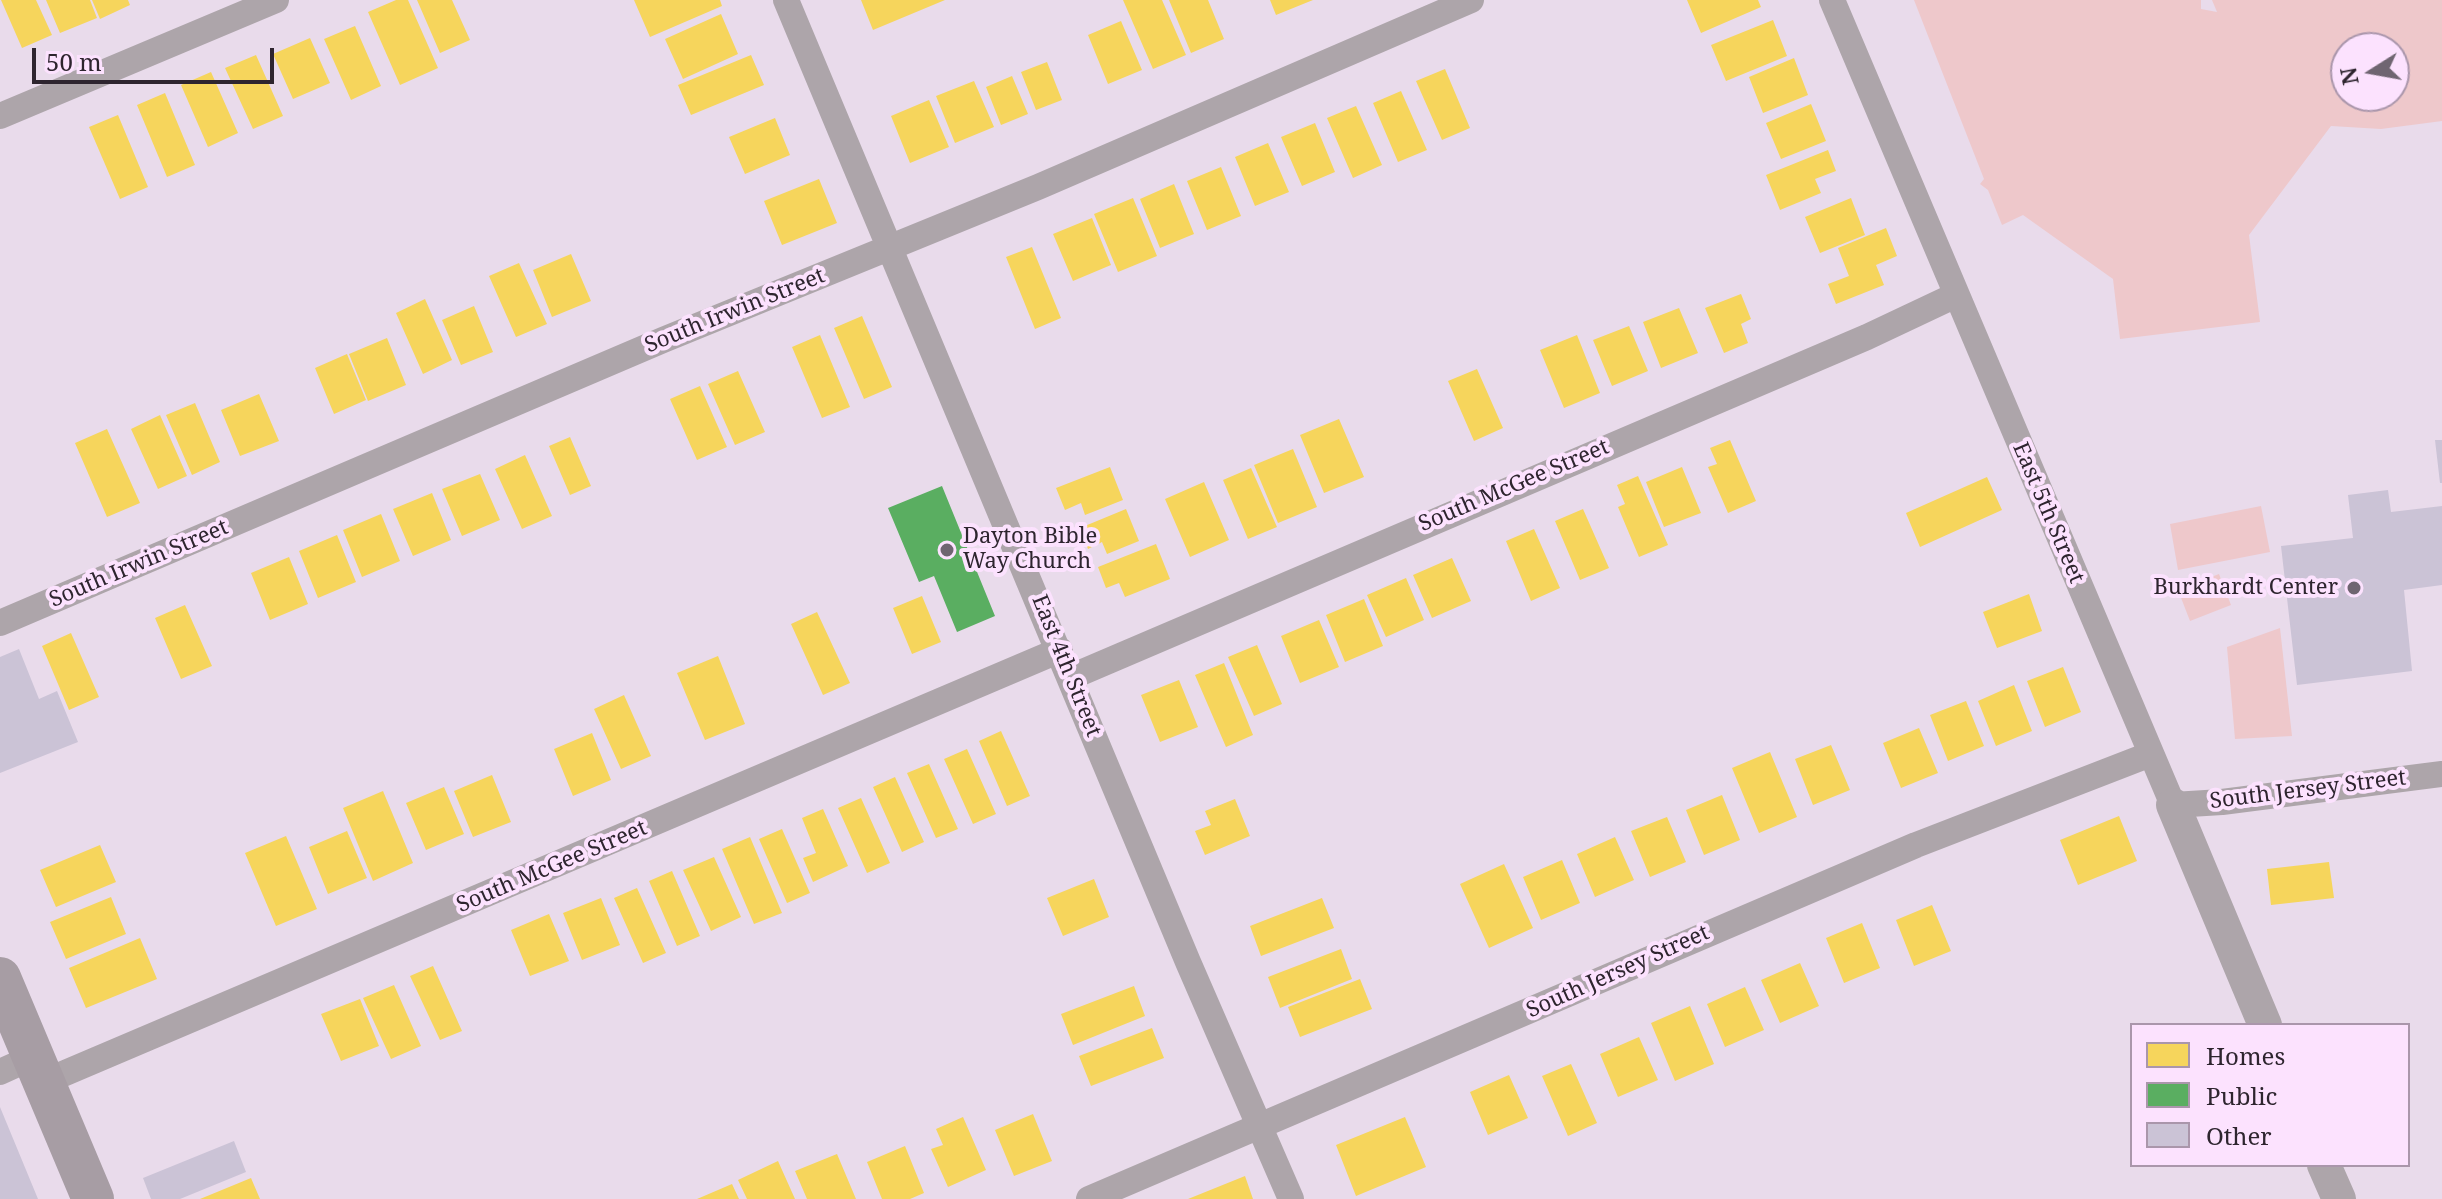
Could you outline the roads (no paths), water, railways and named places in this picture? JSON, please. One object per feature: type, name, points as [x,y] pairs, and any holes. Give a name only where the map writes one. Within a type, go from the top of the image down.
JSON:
[{"type":"main road","points":[[0,978],[26,1071],[93,1199]]},
{"type":"street","points":[[0,116],[276,0]]},
{"type":"street","name":"East 4th Street","points":[[786,0],[1188,962],[1291,1199]]},
{"type":"street","name":"South Irwin Street","points":[[0,623],[1471,0]]},
{"type":"street","name":"East 5th Street","points":[[1832,0],[2264,1023]]},
{"type":"street","name":"South McGee Street","points":[[1071,677],[1867,337],[1956,295]]},
{"type":"street","name":"South McGee Street","points":[[26,1071],[1060,650]]},
{"type":"street","name":"South Jersey Street","points":[[1089,1199],[1916,845],[2151,754]]},
{"type":"street","name":"South Jersey Street","points":[[2173,805],[2222,802],[2442,774]]},
{"type":"street","points":[[2325,1167],[2339,1199]]},
{"type":"place","name":"Dayton Bible Way Church","points":[[947,550]]},
{"type":"place","name":"Burkhardt Center","points":[[2354,588]]}]
